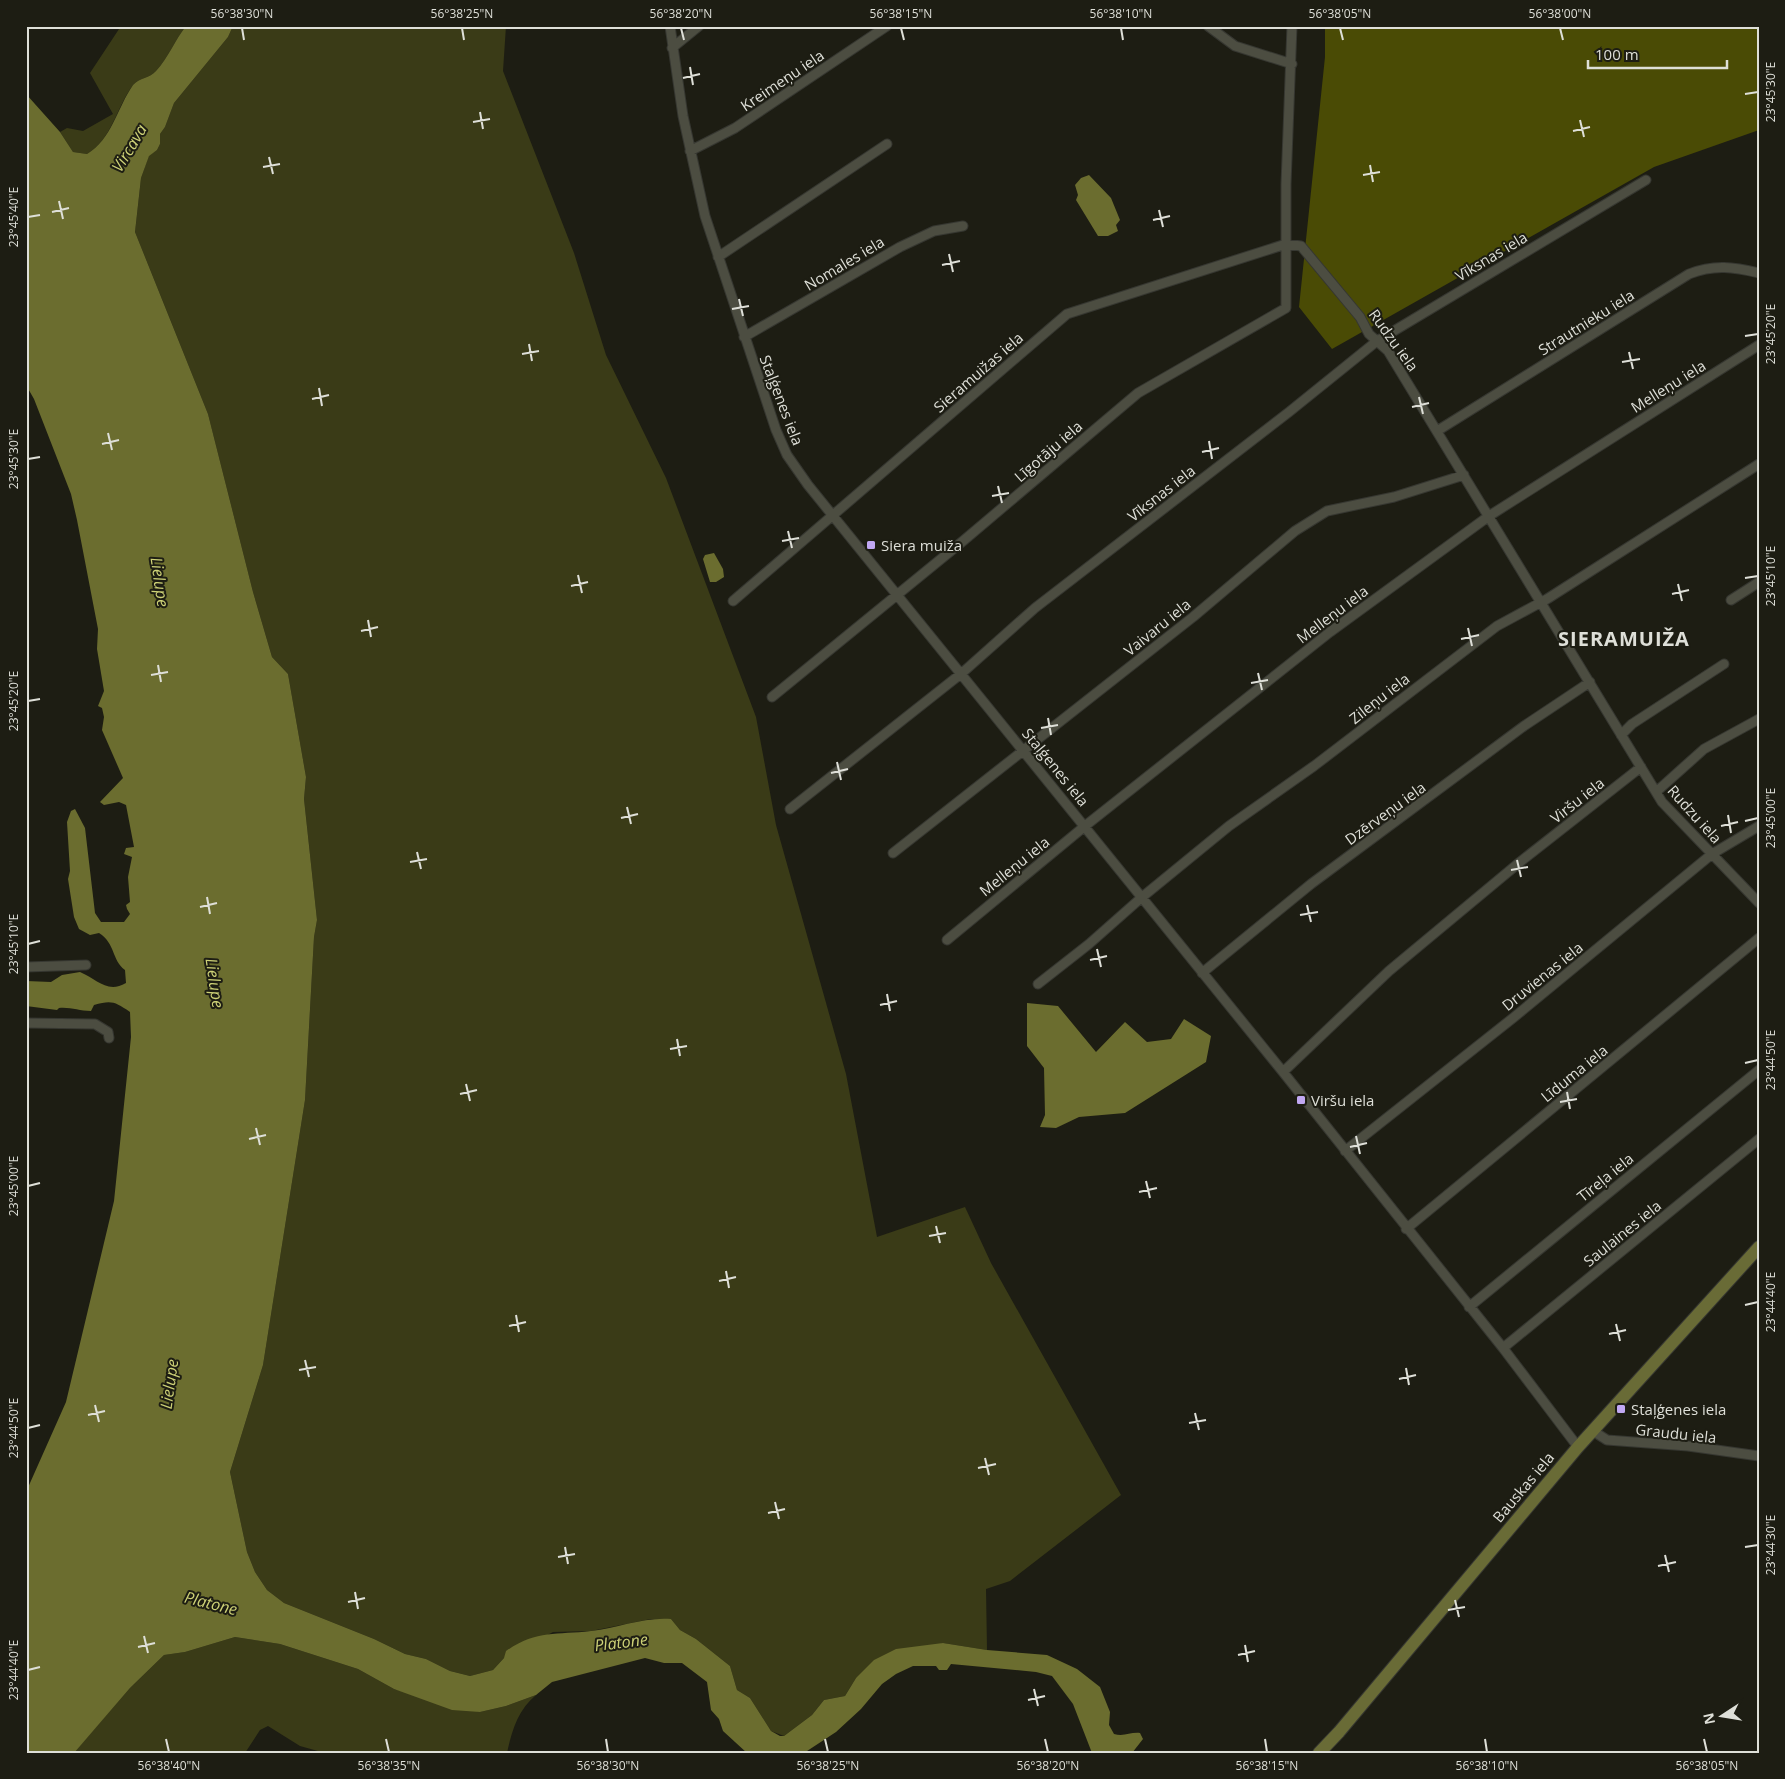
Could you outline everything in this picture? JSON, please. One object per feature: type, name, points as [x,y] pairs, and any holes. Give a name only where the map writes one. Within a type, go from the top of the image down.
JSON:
[{"type":"street","name":"Staļģenes iela","points":[[670,26],[690,152],[705,216],[744,337],[776,430],[787,455],[808,485],[899,595],[1283,1072],[1406,1229],[1503,1348],[1578,1447]]},
{"type":"street","points":[[672,48],[699,26]]},
{"type":"street","name":"Kreimeņu iela","points":[[690,152],[735,128],[887,26]]},
{"type":"street","points":[[1208,26],[1235,46],[1292,64]]},
{"type":"street","points":[[1286,244],[1286,184],[1292,26]]},
{"type":"street","points":[[718,258],[887,144]]},
{"type":"street","name":"Vīksnas iela","points":[[790,809],[962,673],[1035,608],[1289,412],[1377,341],[1646,180]]},
{"type":"street","name":"Nomales iela","points":[[744,337],[900,246],[934,231],[963,226]]},
{"type":"street","name":"Rudzu iela","points":[[1286,244],[1301,246],[1360,316],[1369,334],[1388,351],[1662,802],[1759,903]]},
{"type":"street","name":"Sieramuižas iela","points":[[733,601],[1067,314],[1286,244]]},
{"type":"street","name":"Līgotāju iela","points":[[772,697],[899,595],[1138,393],[1286,308],[1286,244]]},
{"type":"street","name":"Strautnieku iela","points":[[1437,431],[1689,274],[1706,267],[1733,267],[1759,273]]},
{"type":"street","name":"Melleņu iela","points":[[948,940],[1085,826],[1330,632],[1489,516],[1759,345]]},
{"type":"street","name":"Zileņu iela","points":[[1038,984],[1089,944],[1141,898],[1229,826],[1314,766],[1497,626],[1541,602],[1759,464]]},
{"type":"street","name":"Vaivaru iela","points":[[893,853],[1193,617],[1295,530],[1327,511],[1394,497],[1464,475]]},
{"type":"street","points":[[1731,600],[1759,582]]},
{"type":"street","points":[[1621,735],[1632,724],[1724,664]]},
{"type":"street","name":"Dzērveņu iela","points":[[1202,973],[1311,884],[1524,726],[1590,682]]},
{"type":"street","points":[[1656,792],[1704,749],[1759,719]]},
{"type":"street","name":"Viršu iela","points":[[1283,1072],[1389,971],[1520,862],[1641,767]]},
{"type":"street","name":"Druvienas iela","points":[[1344,1151],[1513,1018],[1712,854],[1759,826]]},
{"type":"street","name":"Līduma iela","points":[[1406,1229],[1759,938]]},
{"type":"street","points":[[26,967],[86,965]]},
{"type":"street","points":[[26,1023],[96,1024],[108,1032],[109,1038]]},
{"type":"street","name":"Tīreļa iela","points":[[1469,1307],[1759,1070]]},
{"type":"street","name":"Saulaines iela","points":[[1503,1348],[1759,1139]]},
{"type":"street","name":"Bauskas iela","points":[[1319,1753],[1339,1732],[1578,1447],[1759,1248]]},
{"type":"street","name":"Graudu iela","points":[[1593,1431],[1607,1440],[1688,1446],[1759,1456]]},
{"type":"shaded area","points":[[121,26],[186,26],[156,71],[133,85],[108,132],[95,148],[87,154],[73,152],[60,132],[67,128],[83,131],[113,114],[90,73]]},
{"type":"shaded area","points":[[233,26],[506,26],[503,71],[574,253],[606,355],[666,478],[756,717],[776,825],[846,1074],[877,1237],[965,1207],[991,1263],[1121,1495],[1010,1581],[986,1589],[987,1650],[943,1643],[856,1678],[845,1696],[824,1700],[812,1715],[784,1736],[771,1731],[750,1698],[737,1690],[730,1666],[696,1639],[680,1630],[671,1619],[651,1619],[591,1631],[553,1632],[504,1658],[493,1670],[470,1676],[450,1671],[426,1659],[405,1654],[374,1639],[284,1603],[267,1590],[255,1572],[247,1552],[230,1472],[263,1365],[305,1100],[314,937],[317,920],[304,799],[306,777],[288,674],[272,657],[253,592],[208,414],[135,232],[141,178],[149,155],[157,150],[160,144],[160,134],[165,127],[174,103],[228,37]]},
{"type":"shaded area","points":[[1325,26],[1759,26],[1759,130],[1654,167],[1332,349],[1299,307],[1325,57]]},
{"type":"shaded area","points":[[235,1637],[280,1644],[358,1669],[394,1689],[480,1712],[506,1706],[536,1695],[520,1714],[511,1736],[507,1753],[325,1753],[300,1746],[268,1726],[260,1730],[245,1753],[69,1753],[75,1751],[130,1688],[164,1655],[185,1652]]},
{"type":"water","points":[[186,26],[233,26],[228,37],[174,103],[165,127],[160,134],[160,144],[157,150],[149,156],[141,178],[135,232],[208,414],[253,592],[272,657],[288,674],[306,777],[304,799],[317,920],[314,937],[305,1100],[263,1365],[230,1472],[247,1552],[255,1572],[267,1590],[284,1603],[374,1639],[405,1654],[426,1659],[450,1671],[470,1676],[493,1670],[504,1658],[506,1651],[517,1644],[537,1636],[601,1630],[641,1621],[671,1619],[680,1630],[696,1639],[730,1666],[737,1690],[750,1698],[771,1731],[780,1736],[784,1736],[812,1715],[824,1700],[845,1696],[856,1678],[874,1660],[896,1649],[943,1643],[987,1650],[1047,1655],[1077,1669],[1100,1687],[1110,1712],[1109,1725],[1114,1734],[1140,1733],[1143,1739],[1132,1753],[1092,1753],[1073,1704],[1052,1676],[1036,1672],[951,1664],[947,1670],[939,1670],[936,1666],[913,1666],[896,1674],[882,1684],[861,1709],[836,1732],[804,1753],[747,1753],[723,1731],[719,1719],[711,1710],[707,1682],[682,1663],[664,1663],[645,1658],[552,1682],[536,1695],[506,1706],[480,1712],[452,1710],[394,1689],[358,1669],[280,1644],[235,1637],[185,1652],[164,1655],[130,1688],[74,1753],[26,1753],[26,1492],[66,1402],[114,1201],[131,1037],[130,1012],[121,1006],[105,1003],[94,1005],[91,1011],[63,1008],[57,1010],[26,1006],[26,981],[51,982],[62,975],[80,972],[108,986],[119,986],[126,983],[125,970],[117,961],[108,942],[99,933],[90,935],[79,929],[74,917],[68,879],[70,871],[67,822],[71,811],[75,809],[85,828],[95,913],[101,922],[124,922],[130,914],[126,905],[130,902],[128,877],[132,857],[124,854],[126,848],[134,847],[126,805],[119,802],[104,805],[100,802],[123,778],[102,730],[104,717],[102,708],[98,706],[104,691],[97,649],[98,629],[71,494],[34,399],[26,385],[26,94],[60,132],[73,152],[87,154],[95,148],[108,132],[133,85],[156,71]]},
{"type":"water","points":[[1089,175],[1111,198],[1120,220],[1116,225],[1118,231],[1108,236],[1098,236],[1076,200],[1078,195],[1075,185],[1081,178]]},
{"type":"water","points":[[714,553],[723,569],[724,577],[716,582],[710,582],[703,559],[705,555]]},
{"type":"water","points":[[1027,1003],[1058,1006],[1096,1052],[1125,1022],[1147,1042],[1171,1039],[1184,1019],[1211,1036],[1206,1062],[1125,1113],[1079,1117],[1056,1128],[1040,1127],[1045,1115],[1044,1068],[1027,1046]]},
{"type":"place","name":"Siera muiža","points":[[871,545]]},
{"type":"place","name":"Viršu iela","points":[[1301,1100]]},
{"type":"place","name":"Staļģenes iela","points":[[1621,1409]]},
{"type":"district","name":"SIERAMUIŽA","points":[[1624,638]]},
{"type":"water label","name":"Vircava","points":[[129,148]]},
{"type":"water label","name":"Lielupe","points":[[160,582]]},
{"type":"water label","name":"Lielupe","points":[[215,983]]},
{"type":"water label","name":"Lielupe","points":[[169,1384]]},
{"type":"water label","name":"Platone","points":[[211,1603]]},
{"type":"water label","name":"Platone","points":[[621,1642]]}]
